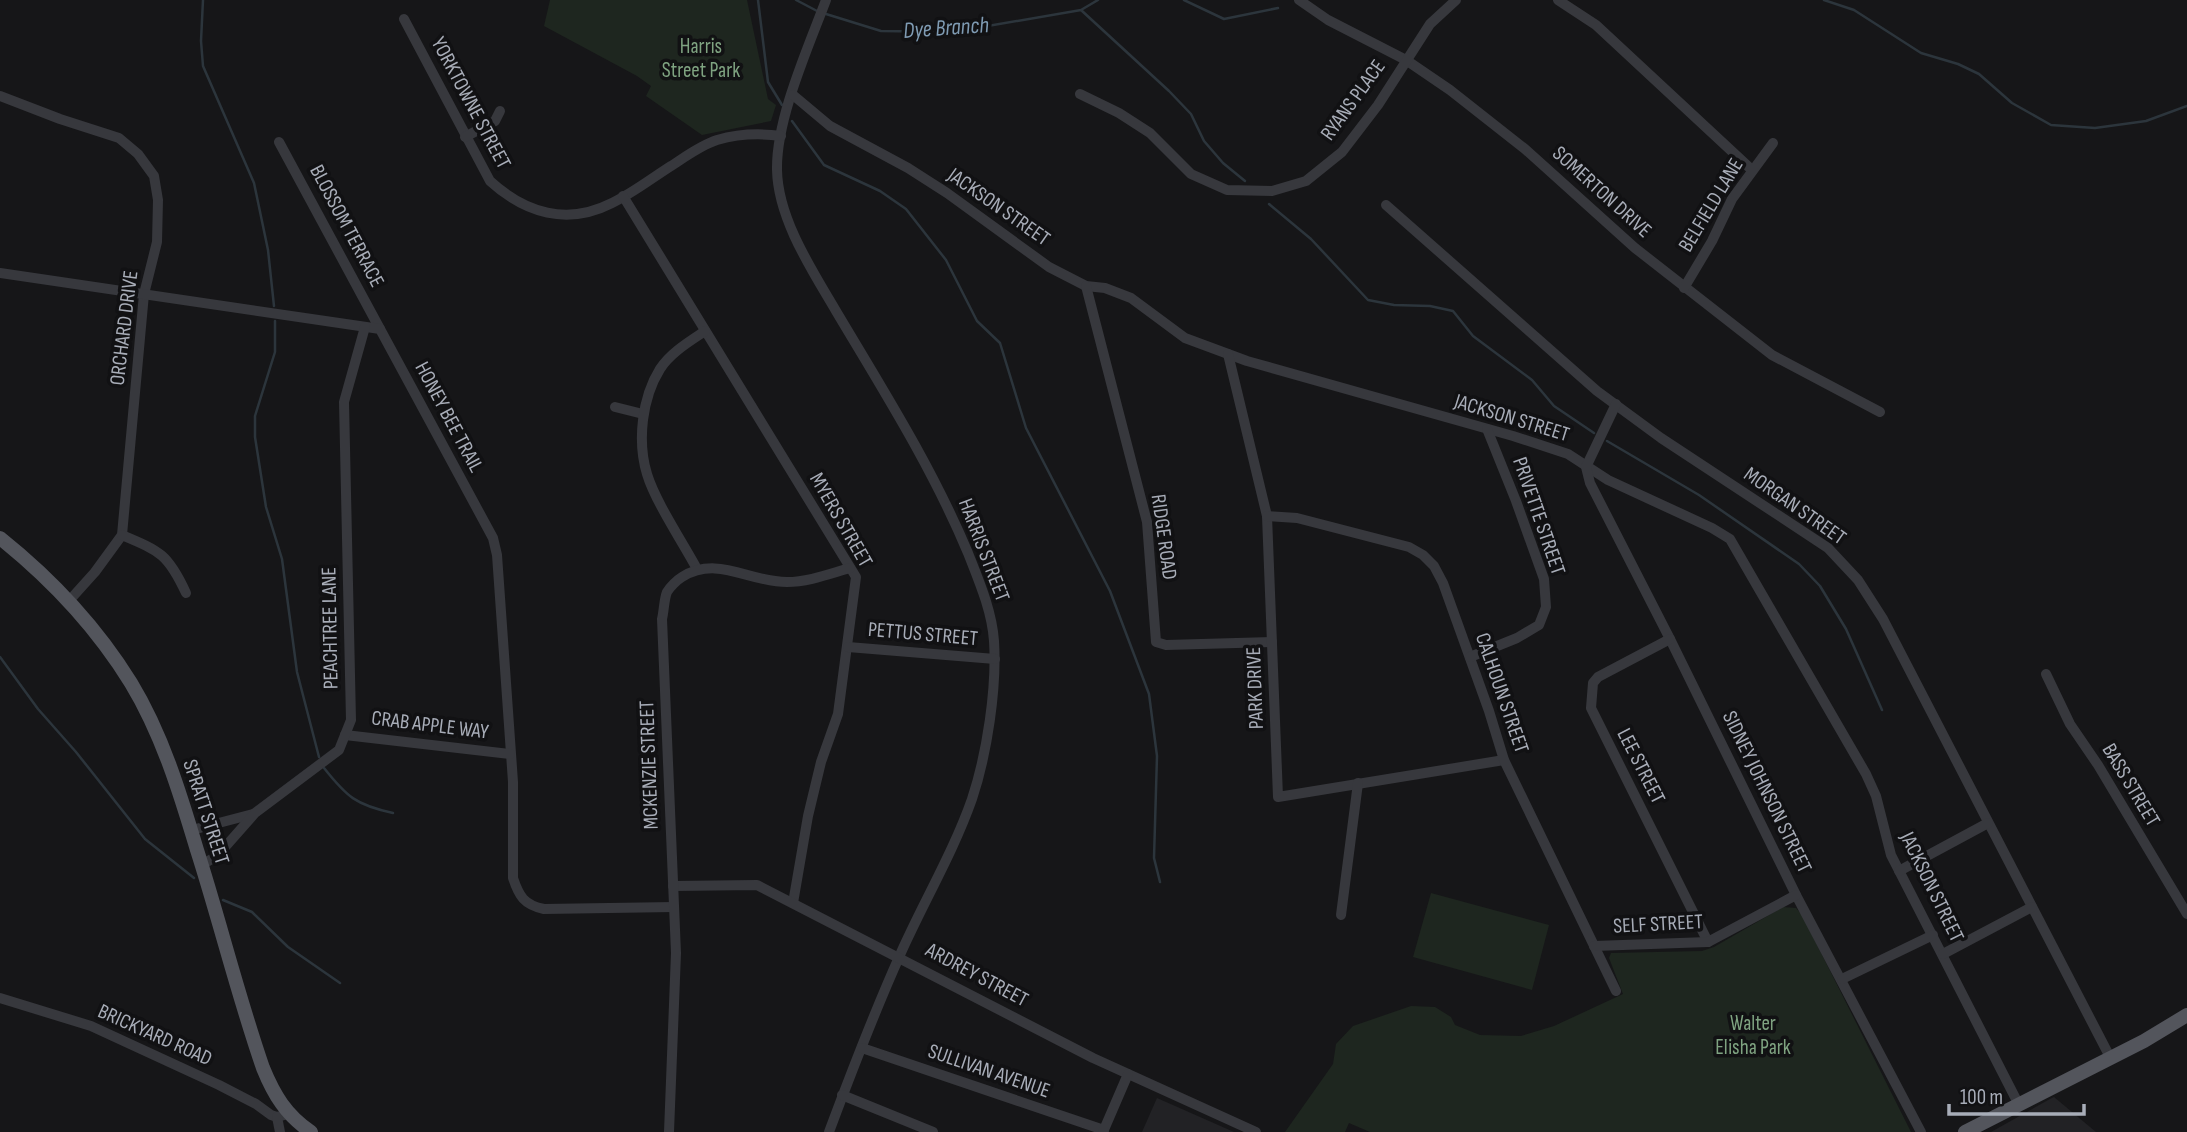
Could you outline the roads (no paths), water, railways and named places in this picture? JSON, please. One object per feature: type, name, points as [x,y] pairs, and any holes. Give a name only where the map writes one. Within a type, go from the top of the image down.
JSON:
[{"type":"main road","name":"SPRATT STREET","points":[[0,538],[68,602],[131,683],[160,742],[191,830],[254,1043],[283,1116],[311,1132]]},
{"type":"main road","points":[[1965,1132],[2111,1059],[2187,1015]]},
{"type":"street","name":"SOMERTON DRIVE","points":[[1299,0],[1328,20],[1406,60],[1525,149],[1635,248],[1772,355],[1880,412]]},
{"type":"street","name":"RYANS PLACE","points":[[1080,94],[1119,113],[1150,133],[1191,174],[1227,190],[1272,191],[1306,181],[1342,152],[1378,105],[1430,24],[1456,0]]},
{"type":"street","points":[[1558,0],[1596,25],[1752,170]]},
{"type":"street","name":"HARRIS STREET","points":[[826,2],[799,71],[781,136],[777,172],[788,224],[814,274],[924,459],[950,511],[987,606],[994,636],[995,659],[985,747],[972,799],[899,957],[829,1132]]},
{"type":"street","name":"YORKTOWNE STREET","points":[[404,19],[490,181],[508,198],[537,211],[559,216],[611,204],[699,148],[717,140],[749,134],[781,136]]},
{"type":"street","name":"JACKSON STREET","points":[[793,94],[830,126],[927,180],[1049,267],[1086,286],[1105,288],[1131,298],[1185,338],[1228,354],[1568,454],[1608,480],[1730,539],[1866,774],[1876,796],[1884,834],[1899,871],[2019,1105]]},
{"type":"street","name":"ORCHARD DRIVE","points":[[0,96],[119,138],[138,154],[154,176],[158,200],[157,242],[144,294],[122,535]]},
{"type":"street","points":[[465,137],[495,121],[500,111]]},
{"type":"street","name":"BLOSSOM TERRACE","points":[[279,142],[380,329]]},
{"type":"street","name":"BELFIELD LANE","points":[[1684,288],[1712,241],[1732,199],[1773,143]]},
{"type":"street","name":"MYERS STREET","points":[[623,196],[856,578],[838,714],[821,762],[811,802],[793,903]]},
{"type":"street","name":"MORGAN STREET","points":[[1386,205],[1597,391],[1661,438],[1828,548],[1858,580],[1883,619],[2111,1059]]},
{"type":"street","points":[[0,273],[380,329]]},
{"type":"street","name":"RIDGE ROAD","points":[[1086,286],[1147,522],[1156,642],[1166,645],[1272,642]]},
{"type":"street","name":"PEACHTREE LANE","points":[[202,865],[218,855],[255,814],[339,750],[351,720],[344,402],[365,327]]},
{"type":"street","name":"HONEY BEE TRAIL","points":[[380,329],[493,538],[500,578],[513,782],[513,878],[524,902],[544,909],[674,907]]},
{"type":"street","points":[[705,331],[686,343],[661,367],[643,414],[643,449],[647,474],[697,569],[716,568],[763,580],[787,582],[810,580],[850,568]]},
{"type":"street","name":"PARK DRIVE","points":[[1228,354],[1267,516],[1278,797],[1504,760]]},
{"type":"street","points":[[1587,466],[1616,404]]},
{"type":"street","points":[[615,407],[643,414]]},
{"type":"street","name":"PRIVETTE STREET","points":[[1470,657],[1517,638],[1539,625],[1546,607],[1544,579],[1486,429]]},
{"type":"street","name":"SIDNEY JOHNSON STREET","points":[[1587,466],[1590,483],[1796,895],[1922,1132]]},
{"type":"street","name":"CALHOUN STREET","points":[[1267,516],[1297,518],[1409,547],[1423,555],[1434,566],[1443,583],[1470,657],[1504,760],[1616,991]]},
{"type":"street","points":[[68,602],[95,572],[122,535],[164,556],[173,565],[186,593]]},
{"type":"street","name":"MCKENZIE STREET","points":[[668,1132],[676,953],[662,619],[667,593],[678,580],[697,569]]},
{"type":"street","name":"LEE STREET","points":[[1670,639],[1598,677],[1593,683],[1591,708],[1708,942]]},
{"type":"street","name":"PETTUS STREET","points":[[848,647],[995,659]]},
{"type":"street","name":"BASS STREET","points":[[2046,674],[2070,724],[2098,765],[2187,914]]},
{"type":"street","name":"CRAB APPLE WAY","points":[[345,735],[510,754]]},
{"type":"street","points":[[1341,915],[1358,783]]},
{"type":"street","points":[[191,830],[255,814]]},
{"type":"street","points":[[1899,871],[1988,823]]},
{"type":"street","name":"ARDREY STREET","points":[[673,886],[757,885],[1128,1074],[1256,1132]]},
{"type":"street","name":"SELF STREET","points":[[1594,946],[1708,942],[1796,895]]},
{"type":"street","points":[[1943,954],[2032,907]]},
{"type":"street","points":[[1842,979],[1933,936]]},
{"type":"street","name":"BRICKYARD ROAD","points":[[0,998],[91,1026],[283,1116]]},
{"type":"street","name":"SULLIVAN AVENUE","points":[[862,1048],[1103,1131]]},
{"type":"street","points":[[1103,1131],[1128,1074]]},
{"type":"street","points":[[842,1095],[933,1132]]},
{"type":"street","points":[[280,1132],[283,1116]]},
{"type":"waterway","points":[[203,0],[203,66],[254,183],[268,250],[274,306]]},
{"type":"waterway","points":[[758,0],[768,82],[782,105]]},
{"type":"waterway","name":"Dye Branch","points":[[796,0],[819,12]]},
{"type":"waterway","name":"Dye Branch","points":[[826,14],[881,31],[953,32],[1081,10],[1098,0]]},
{"type":"waterway","name":"Dye Branch","points":[[1184,0],[1224,19],[1278,8]]},
{"type":"waterway","points":[[1824,0],[1854,10],[1921,53],[1958,64],[1979,74],[2012,103],[2051,125],[2095,128],[2146,121],[2187,106]]},
{"type":"waterway","points":[[1081,10],[1169,91],[1191,114],[1204,141],[1223,163],[1245,181]]},
{"type":"waterway","points":[[792,121],[824,165],[880,191],[906,209],[946,260],[977,321],[1000,343],[1026,428],[1110,591],[1149,694],[1157,756],[1154,858],[1160,882]]},
{"type":"waterway","points":[[1269,204],[1311,239],[1368,300],[1453,311],[1473,336],[1532,380],[1554,406],[1594,433]]},
{"type":"waterway","points":[[275,321],[275,352],[255,416],[255,437],[266,507],[282,559],[297,672],[319,757]]},
{"type":"waterway","points":[[1607,441],[1699,495],[1799,564],[1820,586],[1846,629],[1882,710]]},
{"type":"waterway","points":[[0,657],[38,709],[145,839],[194,878]]},
{"type":"waterway","points":[[324,768],[353,798],[370,807],[393,813]]},
{"type":"waterway","points":[[223,900],[252,912],[288,947],[340,983]]},
{"type":"park label","name":"Harris Street Park","points":[[701,58]]},
{"type":"park label","name":"Walter Elisha Park","points":[[1753,1035]]}]
